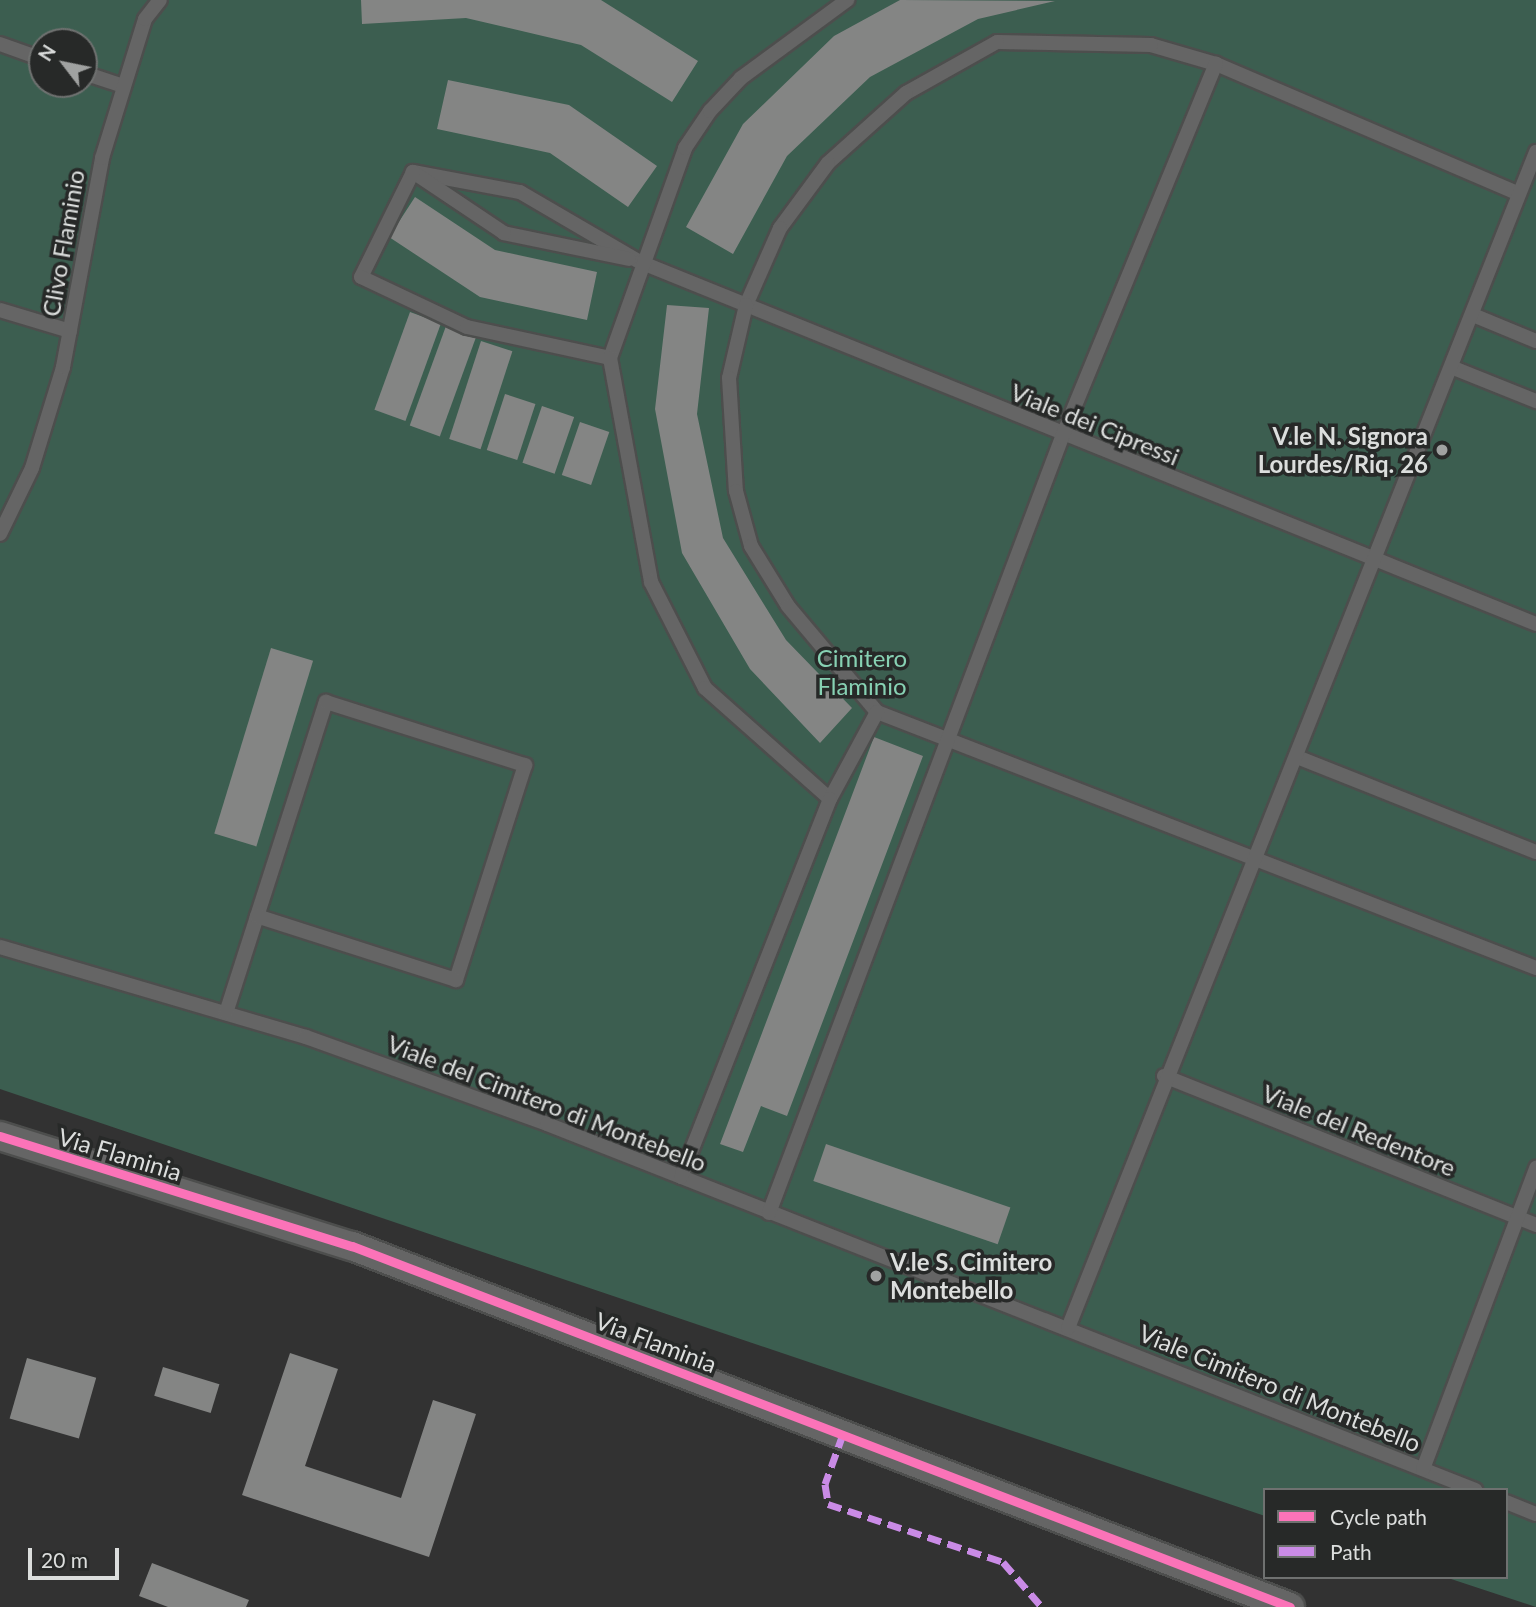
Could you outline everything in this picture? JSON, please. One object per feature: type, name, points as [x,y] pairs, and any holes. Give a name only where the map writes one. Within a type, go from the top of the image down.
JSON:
[{"type":"street","name":"Via Flaminia","points":[[0,1136],[352,1246],[1290,1607]]},
{"type":"lane","name":"Clivo Flaminio","points":[[0,534],[32,468],[70,331],[102,158],[145,19],[160,0]]},
{"type":"lane","points":[[830,799],[705,688],[651,582],[610,358],[640,262],[685,148],[709,111],[741,78],[847,0]]},
{"type":"lane","points":[[1517,193],[1216,64],[1151,45],[997,42],[906,93],[828,163],[780,228],[746,305],[729,378],[736,491],[751,546],[788,606],[877,712],[950,743],[1536,968]]},
{"type":"lane","points":[[0,44],[28,54]]},
{"type":"lane","points":[[769,1213],[950,743],[1062,437],[1216,64]]},
{"type":"lane","points":[[98,78],[123,86]]},
{"type":"lane","points":[[1068,1328],[1164,1076],[1297,757],[1373,558],[1472,315],[1517,193],[1536,155]]},
{"type":"lane","points":[[412,172],[504,233],[640,262]]},
{"type":"lane","points":[[412,172],[520,192],[640,262]]},
{"type":"lane","points":[[412,172],[361,277],[467,327],[610,358]]},
{"type":"lane","name":"Viale dei Cipressi","points":[[640,262],[1062,437],[1536,624]]},
{"type":"lane","points":[[0,310],[70,331]]},
{"type":"lane","points":[[1472,315],[1536,341]]},
{"type":"lane","points":[[1451,367],[1536,401]]},
{"type":"lane","points":[[0,516],[17,498]]},
{"type":"lane","points":[[226,1013],[257,916],[326,702],[525,765],[456,980],[257,916]]},
{"type":"lane","points":[[681,1177],[830,799],[877,712]]},
{"type":"lane","points":[[1297,757],[1536,852]]},
{"type":"lane","name":"Viale del Cimitero di Montebello","points":[[0,947],[226,1013],[547,1124],[1068,1328]]},
{"type":"lane","name":"Viale del Redentore","points":[[1164,1076],[1536,1225]]},
{"type":"lane","points":[[1423,1469],[1536,1168]]},
{"type":"lane","name":"Viale Cimitero di Montebello","points":[[1068,1328],[1470,1488]]},
{"type":"lane","points":[[1508,1503],[1536,1514]]},
{"type":"green space","name":"Cimitero Flaminio","points":[[0,0],[1536,0],[1536,1607],[1451,1579],[1508,1579],[1508,1488],[1263,1488],[1263,1515],[0,1089]]},
{"type":"building","points":[[361,0],[601,0],[698,61],[672,102],[581,45],[466,18],[362,24]]},
{"type":"building","points":[[900,0],[1055,1],[978,19],[870,77],[787,156],[733,254],[686,227],[743,124],[834,36]]},
{"type":"building","points":[[448,80],[569,105],[657,166],[628,207],[550,153],[437,129]]},
{"type":"building","points":[[415,197],[495,250],[597,272],[587,320],[480,297],[389,237]]},
{"type":"building","points":[[667,305],[709,308],[697,414],[723,538],[786,640],[852,708],[820,743],[750,669],[682,553],[655,409]]},
{"type":"building","points":[[410,312],[441,323],[405,421],[374,410]]},
{"type":"building","points":[[446,326],[476,337],[440,437],[410,426]]},
{"type":"building","points":[[481,341],[512,351],[481,449],[449,439]]},
{"type":"building","points":[[505,394],[535,404],[517,460],[487,450]]},
{"type":"building","points":[[542,406],[574,417],[555,474],[522,463]]},
{"type":"building","points":[[580,422],[609,432],[591,485],[562,475]]},
{"type":"building","points":[[271,648],[313,661],[256,846],[214,834]]},
{"type":"building","points":[[874,737],[923,756],[787,1116],[761,1106],[743,1152],[720,1144]]},
{"type":"building","points":[[826,1144],[1010,1207],[998,1244],[813,1181]]},
{"type":"building","points":[[290,1353],[338,1369],[305,1466],[401,1498],[433,1400],[476,1414],[429,1557],[242,1495]]},
{"type":"building","points":[[27,1358],[96,1378],[79,1438],[10,1419]]},
{"type":"building","points":[[163,1367],[219,1384],[211,1413],[154,1396]]},
{"type":"building","points":[[152,1563],[249,1600],[246,1607],[168,1607],[139,1596]]},
{"type":"marked path","points":[[843,1434],[825,1484],[828,1504],[1003,1562],[1042,1607]]},
{"type":"cycle path","points":[[0,1136],[352,1246],[1290,1607]]},
{"type":"place","name":"V.le N. Signora Lourdes/Riq. 26","points":[[1442,450]]},
{"type":"place","name":"V.le S. Cimitero Montebello","points":[[876,1276]]}]
